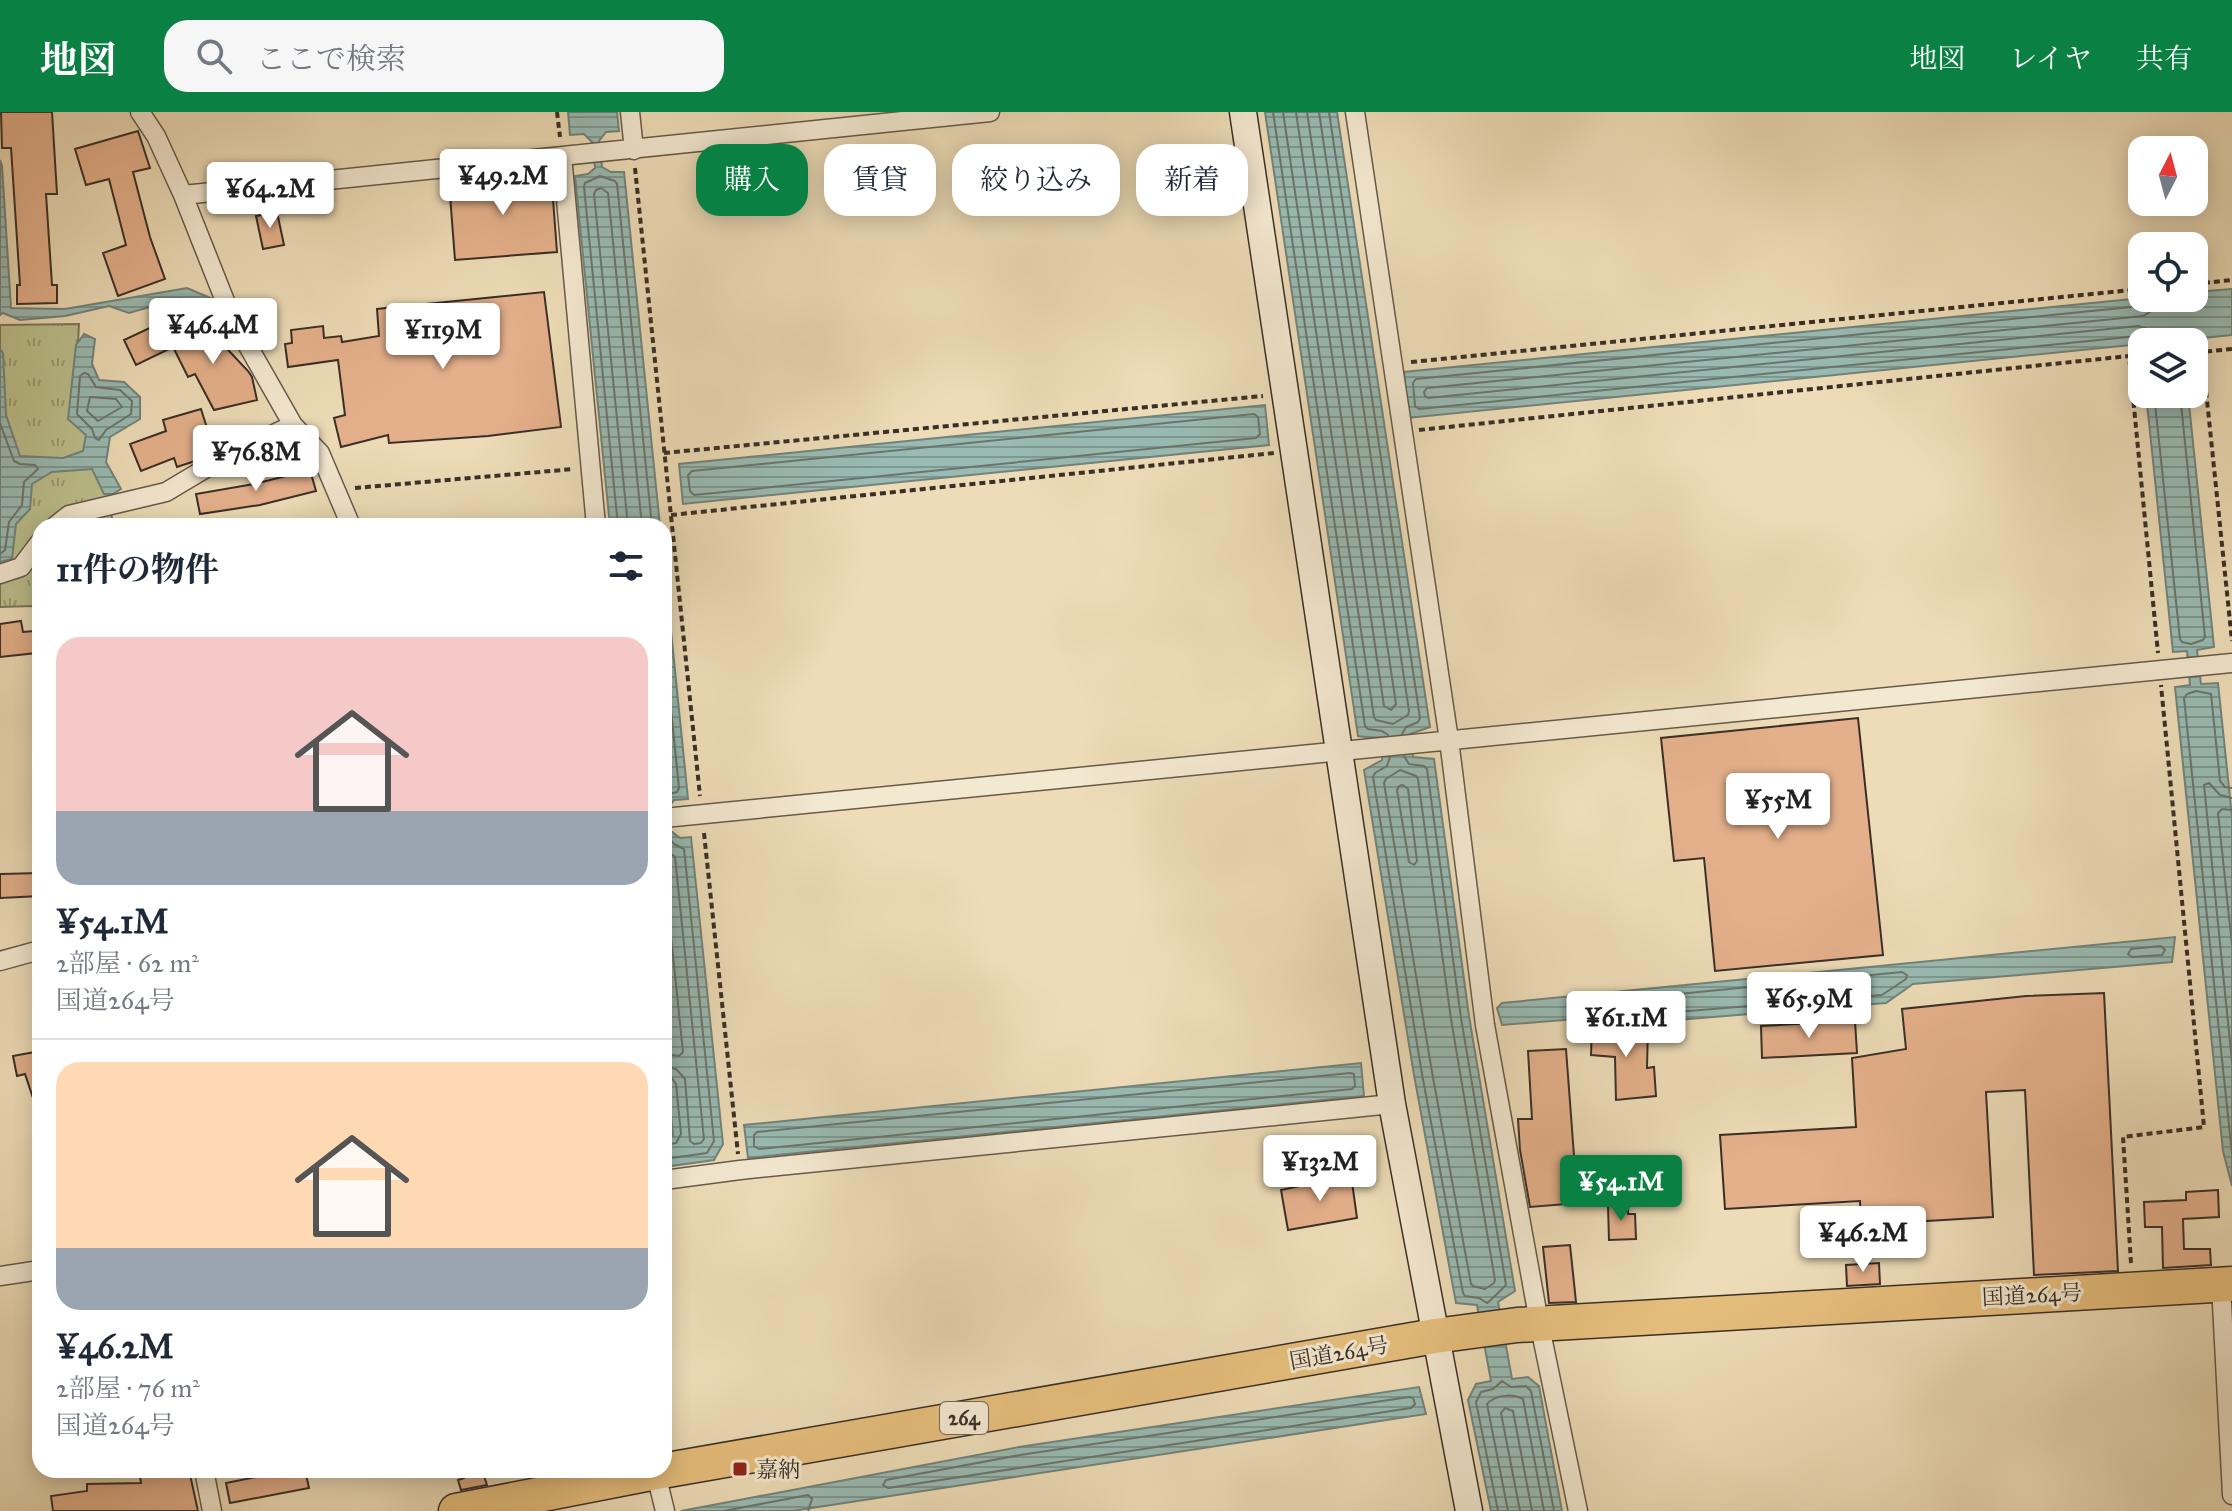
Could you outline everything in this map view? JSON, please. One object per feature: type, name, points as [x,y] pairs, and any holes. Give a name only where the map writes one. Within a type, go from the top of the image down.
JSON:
[{"type":"highway","name":"国道264号","points":[[672,1468],[1435,1336],[1524,1324],[2226,1284]]},
{"type":"highway","name":"国道264号","points":[[456,1511],[620,1478]]},
{"type":"street","points":[[140,112],[156,136],[183,195],[231,316],[293,425],[320,453],[348,518]]},
{"type":"street","points":[[630,112],[634,150]]},
{"type":"street","points":[[183,195],[990,112]]},
{"type":"street","points":[[1243,112],[1392,1104],[1469,1511]]},
{"type":"street","points":[[1355,112],[1449,740],[1524,1324],[1578,1511]]},
{"type":"street","points":[[562,156],[595,518]]},
{"type":"street","points":[[65,518],[166,492],[223,458],[293,425]]},
{"type":"street","points":[[0,574],[21,567],[32,553]]},
{"type":"street","points":[[672,818],[2232,663]]},
{"type":"street","points":[[0,961],[32,952]]},
{"type":"street","points":[[672,1179],[1392,1104]]},
{"type":"street","points":[[0,1276],[32,1271]]},
{"type":"street","points":[[2226,1284],[2232,1495]]},
{"type":"street","points":[[206,1478],[212,1511]]},
{"type":"street","points":[[657,1478],[665,1511]]},
{"type":"path","points":[[557,112],[562,156]]},
{"type":"path","points":[[634,150],[671,518]]},
{"type":"path","points":[[2208,283],[2232,280]]},
{"type":"path","points":[[1393,364],[2128,290]]},
{"type":"path","points":[[2232,349],[2202,352],[2232,641]]},
{"type":"path","points":[[1403,432],[2129,356],[2204,1127],[2123,1137],[2133,1289]]},
{"type":"path","points":[[664,453],[1271,395]]},
{"type":"path","points":[[671,515],[1280,452]]},
{"type":"path","points":[[337,490],[590,467]]},
{"type":"path","points":[[672,525],[740,1170]]},
{"type":"green space","points":[[79,324],[74,416],[100,431],[112,518],[32,518],[32,606],[0,607],[0,325]]},
{"type":"water","points":[[568,112],[617,112],[619,131],[606,132],[599,141],[602,167],[611,172],[624,172],[659,518],[609,518],[575,176],[588,174],[595,168],[592,142],[584,134],[570,135]]},
{"type":"water","points":[[1265,112],[1337,112],[1430,727],[1410,734],[1413,757],[1434,759],[1469,1016],[1515,1291],[1498,1302],[1512,1379],[1528,1377],[1539,1386],[1562,1511],[1491,1511],[1468,1400],[1476,1384],[1491,1381],[1477,1305],[1456,1303],[1414,1075],[1364,770],[1382,760],[1381,739],[1358,736]]},
{"type":"water","points":[[0,160],[11,308],[65,309],[187,288],[213,299],[234,339],[219,331],[206,307],[181,298],[129,313],[109,306],[65,316],[20,320],[3,313],[0,315]]},
{"type":"water","points":[[2232,289],[2232,335],[2208,337],[2208,328],[2128,328],[2128,345],[1408,418],[1404,372],[2128,299],[2128,312],[2208,312],[2208,291]]},
{"type":"water","points":[[84,334],[95,339],[92,364],[99,380],[124,382],[140,397],[140,419],[110,437],[106,462],[121,489],[113,494],[104,494],[92,469],[52,472],[32,484],[30,509],[16,524],[12,559],[0,562],[0,349],[3,353],[6,415],[20,456],[63,458],[83,451],[86,435],[68,419],[76,345]]},
{"type":"water","points":[[1265,405],[1269,445],[683,504],[679,464]]},
{"type":"water","points":[[2147,408],[2189,408],[2214,647],[2197,650],[2201,684],[2218,683],[2232,817],[2232,1186],[2223,1151],[2175,687],[2190,685],[2187,651],[2173,652]]},
{"type":"water","points":[[672,641],[688,799],[672,803]]},
{"type":"water","points":[[672,832],[680,838],[691,837],[723,1144],[714,1160],[672,1166]]},
{"type":"water","points":[[2175,937],[2172,962],[1913,984],[1886,1003],[1652,1022],[1576,1019],[1502,1025],[1497,1008],[1502,1003]]},
{"type":"water","points":[[1361,1063],[1364,1096],[748,1158],[744,1125]]},
{"type":"water","points":[[1419,1387],[1426,1414],[792,1511],[681,1511],[1019,1447]]},
{"type":"building","points":[[1,112],[52,112],[57,194],[46,194],[52,285],[57,285],[57,303],[17,304],[17,285],[20,285],[11,148],[2,148]]},
{"type":"building","points":[[138,131],[150,168],[133,172],[165,279],[118,296],[103,253],[126,245],[109,179],[86,185],[75,149]]},
{"type":"building","points":[[551,173],[557,252],[455,260],[449,182]]},
{"type":"building","points":[[277,212],[284,245],[263,249],[256,216]]},
{"type":"building","points":[[544,292],[561,427],[389,443],[388,435],[341,447],[334,418],[345,415],[338,360],[288,367],[285,344],[292,343],[291,330],[323,326],[324,338],[341,336],[342,342],[379,336],[377,309]]},
{"type":"building","points":[[199,319],[248,371],[257,400],[214,410],[195,374],[188,377],[167,335]]},
{"type":"building","points":[[156,325],[169,349],[136,365],[124,340]]},
{"type":"building","points":[[201,409],[207,428],[200,430],[208,453],[177,467],[174,458],[141,471],[130,444],[166,431],[163,420]]},
{"type":"building","points":[[310,470],[316,491],[260,505],[200,514],[196,494]]},
{"type":"building","points":[[21,621],[23,632],[32,631],[32,653],[0,657],[0,624]]},
{"type":"building","points":[[1858,718],[1883,955],[1715,971],[1704,858],[1674,861],[1661,738]]},
{"type":"building","points":[[32,873],[32,896],[0,898],[0,874]]},
{"type":"building","points":[[2104,993],[2118,1271],[2034,1275],[2025,1090],[1986,1092],[1993,1217],[1861,1225],[1860,1201],[1725,1209],[1720,1135],[1856,1127],[1852,1058],[1906,1049],[1902,1009],[2026,996]]},
{"type":"building","points":[[1855,1021],[1857,1053],[1762,1058],[1761,1026]]},
{"type":"building","points":[[1592,1025],[1648,1028],[1647,1068],[1654,1067],[1656,1096],[1616,1100],[1615,1057],[1591,1055]]},
{"type":"building","points":[[1566,1049],[1575,1169],[1588,1168],[1590,1202],[1530,1207],[1518,1119],[1532,1119],[1528,1051]]},
{"type":"building","points":[[32,1052],[32,1095],[25,1074],[17,1076],[13,1056]]},
{"type":"building","points":[[1351,1175],[1357,1218],[1288,1230],[1281,1190]]},
{"type":"building","points":[[2218,1190],[2219,1217],[2183,1219],[2184,1249],[2210,1249],[2211,1265],[2163,1268],[2162,1227],[2145,1227],[2144,1202],[2186,1200],[2186,1192]]},
{"type":"building","points":[[1628,1205],[1628,1214],[1635,1214],[1636,1239],[1609,1240],[1608,1206]]},
{"type":"building","points":[[1570,1245],[1576,1302],[1549,1303],[1543,1247]]},
{"type":"building","points":[[1879,1263],[1880,1284],[1847,1286],[1846,1265]]},
{"type":"building","points":[[140,1478],[191,1478],[198,1511],[53,1511],[51,1496],[87,1491],[87,1484],[141,1483]]},
{"type":"building","points":[[251,1478],[307,1478],[309,1488],[230,1503],[226,1483]]},
{"type":"building","points":[[485,1478],[487,1485],[461,1490],[458,1480]]},
{"type":"place","name":"嘉納","points":[[740,1469]]}]
